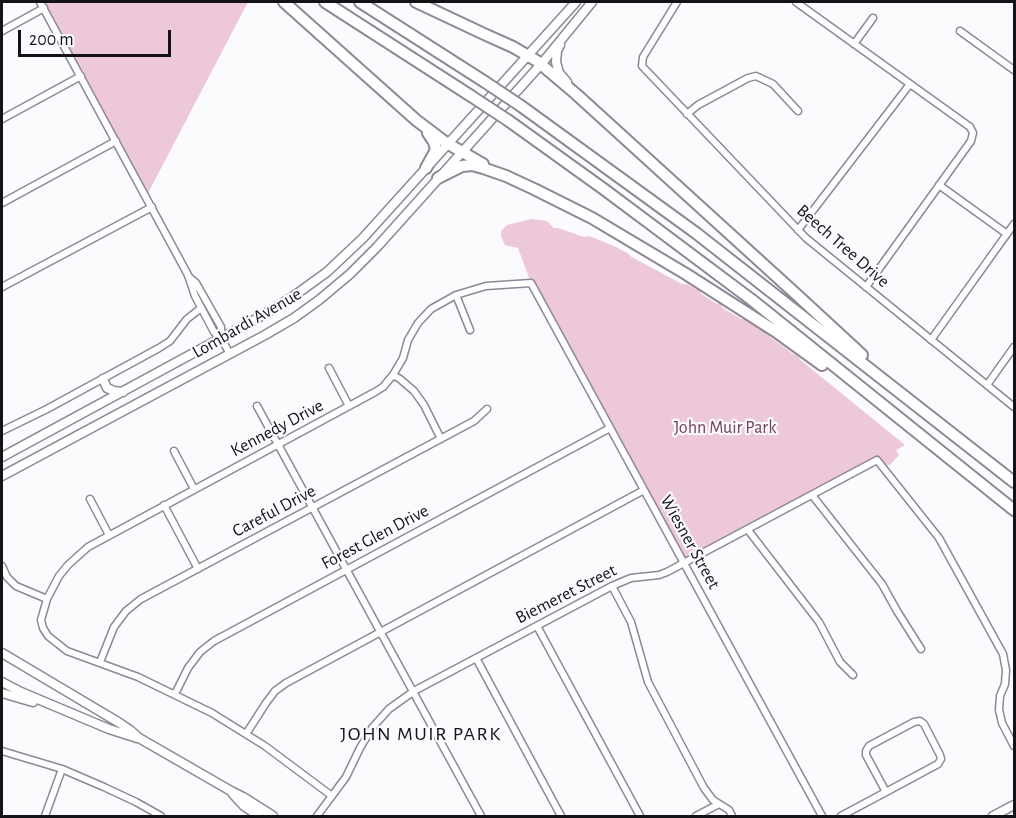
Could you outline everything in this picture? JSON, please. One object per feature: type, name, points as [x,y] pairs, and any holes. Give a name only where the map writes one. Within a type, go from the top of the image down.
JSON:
[{"type":"highway","points":[[284,2],[416,120],[448,144],[506,176],[592,218],[776,331],[838,376],[859,386]]},
{"type":"highway","points":[[325,2],[509,121],[688,252],[780,321],[1014,510]]},
{"type":"highway","points":[[360,2],[521,106],[696,233],[1014,482]]},
{"type":"highway","points":[[416,2],[513,47],[541,64],[840,334],[879,376]]},
{"type":"highway","points":[[416,120],[430,135],[435,145],[435,154],[426,168]]},
{"type":"highway","points":[[438,178],[467,165],[481,167],[506,176]]},
{"type":"main road","name":"Lombardi Avenue","points":[[2,457],[282,304],[327,272],[357,244],[576,2]]},
{"type":"main road","name":"Lombardi Avenue","points":[[2,476],[282,325],[327,294],[373,251],[563,39],[592,2]]},
{"type":"main road","points":[[563,39],[557,51],[557,65],[560,73],[576,94]]},
{"type":"main road","points":[[103,380],[107,388],[123,392]]},
{"type":"main road","points":[[103,403],[107,388]]},
{"type":"main road","points":[[2,653],[122,724],[139,738],[273,816]]},
{"type":"main road","points":[[2,682],[47,703],[118,732],[139,738]]},
{"type":"main road","points":[[2,693],[39,704],[47,703]]},
{"type":"main road","points":[[231,791],[242,804],[259,816]]},
{"type":"main road","points":[[993,816],[1012,810]]},
{"type":"street","name":"Beech Tree Drive","points":[[677,2],[643,57],[642,66],[806,238],[1014,407]]},
{"type":"street","points":[[796,2],[970,127],[973,133],[971,141],[866,287]]},
{"type":"street","points":[[2,31],[42,5],[152,207],[188,276],[201,308],[214,332],[221,338],[230,354]]},
{"type":"street","points":[[854,44],[873,18]]},
{"type":"street","points":[[960,31],[1014,70]]},
{"type":"street","points":[[2,119],[81,76]]},
{"type":"street","points":[[687,114],[698,105],[756,76],[772,84],[798,111]]},
{"type":"street","points":[[798,230],[910,84]]},
{"type":"street","points":[[2,203],[116,141]]},
{"type":"street","points":[[939,185],[1007,234]]},
{"type":"street","points":[[2,287],[152,207]]},
{"type":"street","points":[[931,340],[1014,224]]},
{"type":"street","points":[[188,276],[196,283],[221,327],[221,338]]},
{"type":"street","name":"Kennedy Drive","points":[[100,662],[67,651],[48,636],[41,620],[47,599],[59,576],[88,547],[383,387],[403,358],[408,340],[418,322],[431,309],[456,295],[486,286],[531,283]]},
{"type":"street","name":"Wiesner Street","points":[[531,283],[822,816]]},
{"type":"street","points":[[456,295],[470,330]]},
{"type":"street","points":[[2,432],[103,380],[170,341],[187,319],[201,308]]},
{"type":"street","points":[[987,385],[1014,347]]},
{"type":"street","points":[[329,368],[349,406]]},
{"type":"street","points":[[393,375],[414,391],[424,405],[441,439]]},
{"type":"street","points":[[257,406],[481,816]]},
{"type":"street","name":"Careful Drive","points":[[100,662],[114,627],[126,611],[141,599],[474,421],[487,409]]},
{"type":"street","name":"Forest Glen Drive","points":[[175,694],[188,668],[200,652],[214,641],[610,428]]},
{"type":"street","points":[[174,451],[194,489]]},
{"type":"street","name":"Biemeret Street","points":[[317,816],[346,777],[372,728],[388,709],[414,691],[612,586],[631,578],[659,575],[684,564],[877,460],[939,538],[1003,654],[1006,670],[1005,684],[1000,696],[999,710],[1002,723],[1014,746]]},
{"type":"street","points":[[246,734],[275,691],[286,683],[644,490]]},
{"type":"street","points":[[812,495],[882,584],[921,649]]},
{"type":"street","points":[[90,499],[109,535]]},
{"type":"street","points":[[164,505],[198,569]]},
{"type":"street","points":[[748,530],[819,622],[840,662],[853,675]]},
{"type":"street","points":[[2,566],[15,586],[47,599]]},
{"type":"street","points":[[612,586],[630,622],[648,682],[704,788],[713,800],[729,810],[732,816]]},
{"type":"street","points":[[537,626],[640,816]]},
{"type":"street","points":[[476,658],[561,816]]},
{"type":"street","points":[[100,662],[138,677],[212,713],[246,734],[332,796]]},
{"type":"street","points":[[841,816],[886,792],[938,764],[941,759],[940,755],[924,724],[920,721],[869,746],[866,751],[886,792]]},
{"type":"street","points":[[2,751],[62,770],[115,792],[161,816]]},
{"type":"street","points":[[45,816],[62,770]]},
{"type":"street","points":[[696,816],[719,804]]},
{"type":"green space","points":[[44,2],[248,2],[146,197]]},
{"type":"green space","name":"John Muir Park","points":[[531,219],[547,221],[554,228],[584,237],[589,236],[614,246],[682,284],[687,284],[700,291],[701,294],[717,304],[720,303],[723,308],[741,319],[755,324],[905,445],[896,450],[899,455],[890,465],[875,464],[864,467],[861,474],[842,481],[684,564],[531,283],[518,248],[505,245],[501,236],[501,231],[507,225]]},
{"type":"district","name":"JOHN MUIR PARK","points":[[421,734]]}]
